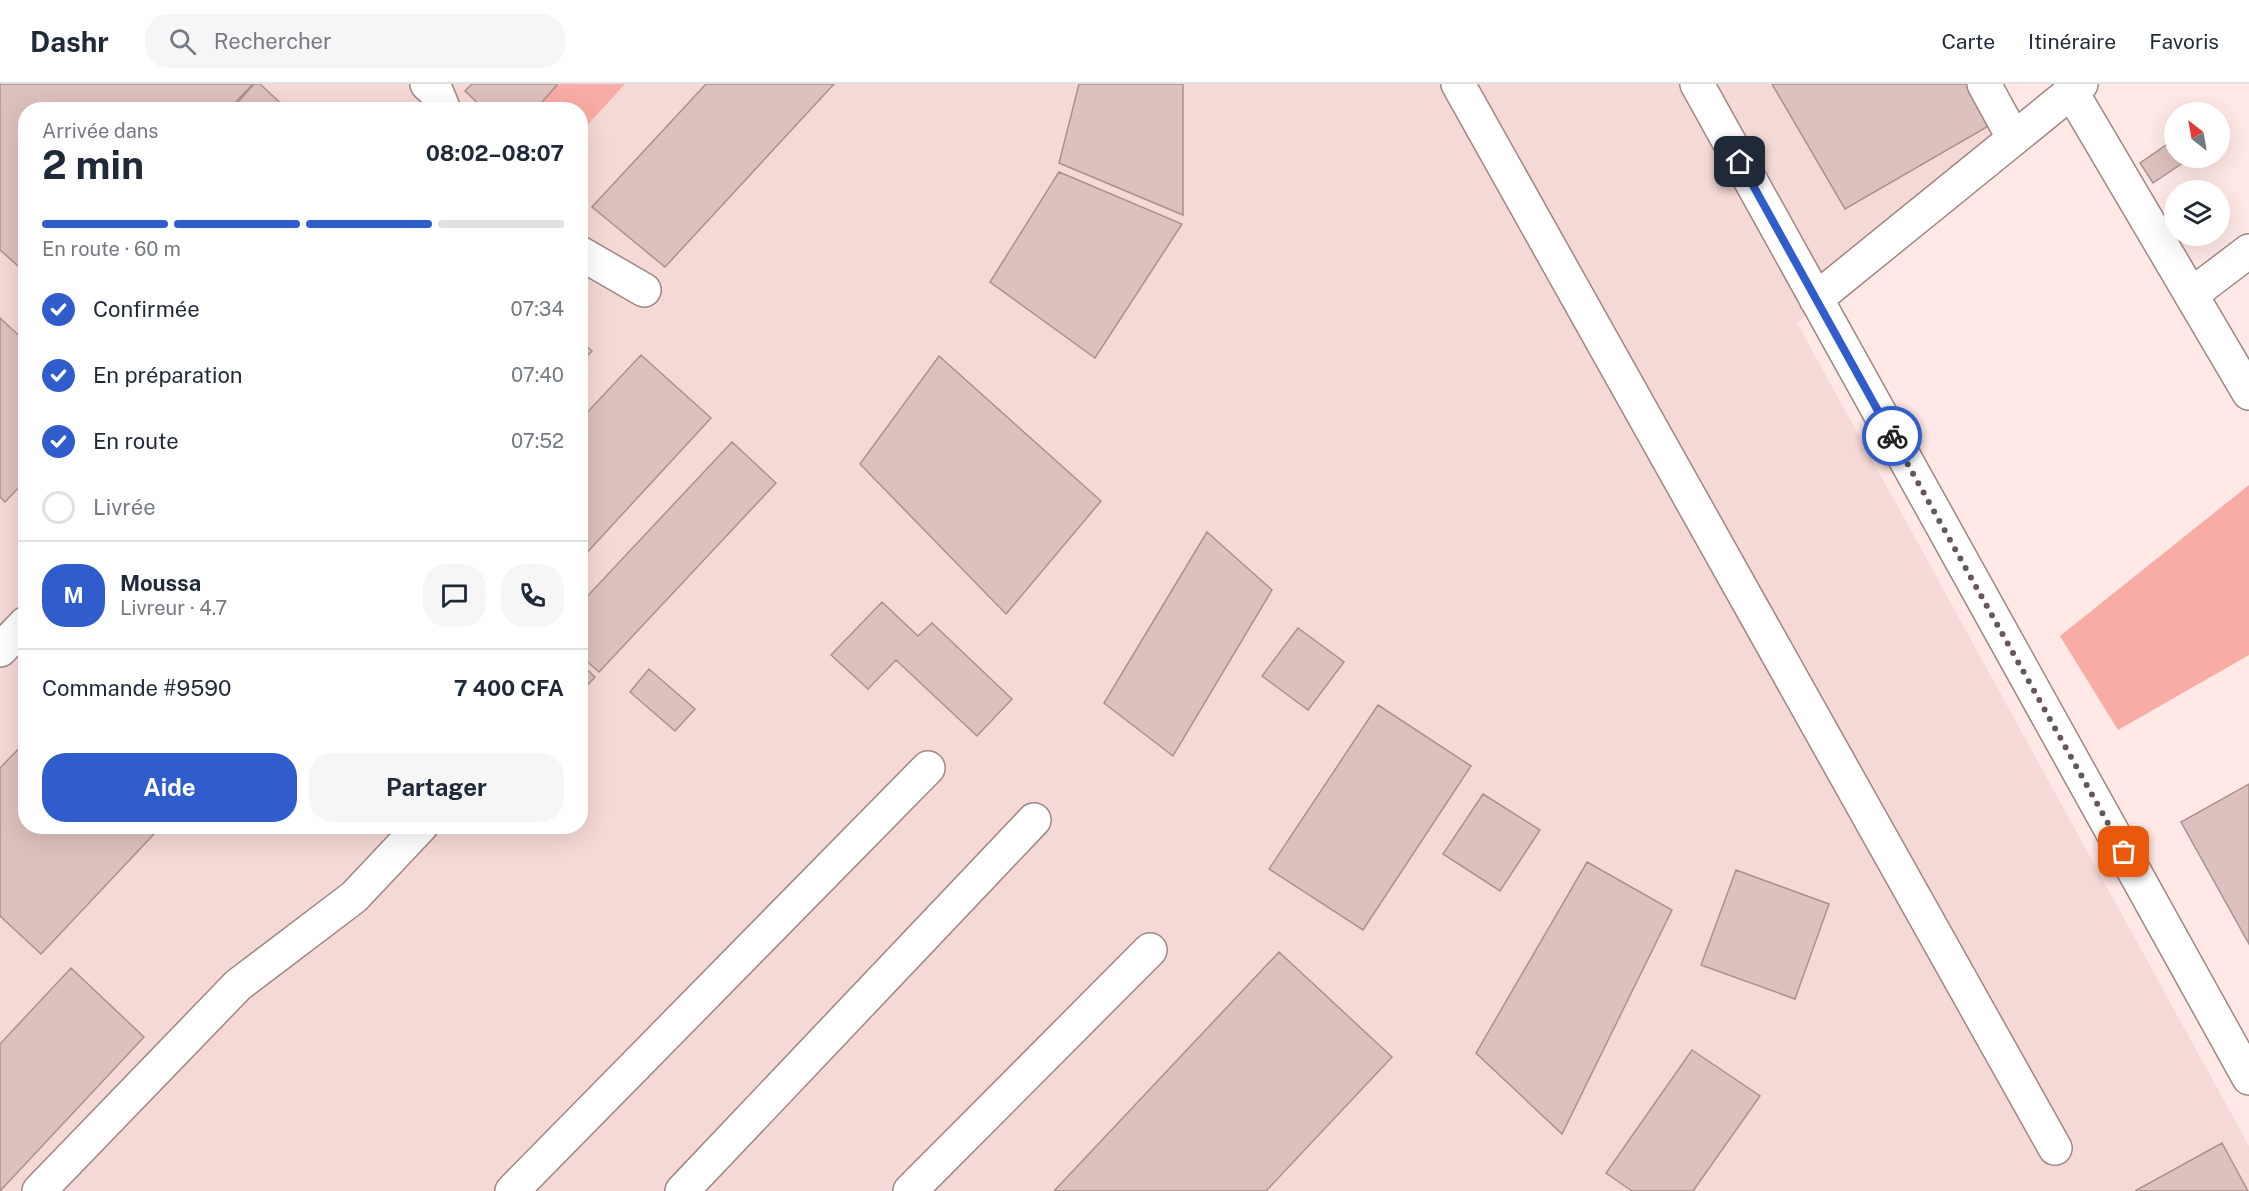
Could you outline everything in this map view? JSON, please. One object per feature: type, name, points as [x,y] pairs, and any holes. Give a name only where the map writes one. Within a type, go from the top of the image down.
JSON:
[{"type":"street","points":[[427,84],[437,93],[441,102]]},
{"type":"street","points":[[1458,84],[2055,1148]]},
{"type":"street","points":[[1697,84],[2249,1078]]},
{"type":"street","points":[[1983,84],[2013,137]]},
{"type":"street","points":[[1816,299],[2076,88],[2191,295],[2249,393]]},
{"type":"street","points":[[2191,295],[2249,250]]},
{"type":"street","points":[[588,258],[644,290]]},
{"type":"street","points":[[0,650],[18,631]]},
{"type":"street","points":[[513,1191],[928,768]]},
{"type":"street","points":[[682,1191],[1034,820]]},
{"type":"street","points":[[39,1191],[238,985],[354,897],[413,834]]},
{"type":"street","points":[[910,1191],[1150,950]]},
{"type":"shaded area","points":[[0,84],[1981,84],[2018,150],[1797,323],[2249,1146],[2249,1191],[0,1191]]},
{"type":"shaded area","points":[[557,84],[625,84],[588,124],[588,102],[542,102]]},
{"type":"shaded area","points":[[2249,485],[2249,655],[2118,730],[2060,636]]},
{"type":"building","points":[[0,84],[253,84],[236,102],[18,102],[18,266],[0,250]]},
{"type":"building","points":[[254,84],[260,84],[279,102],[238,102]]},
{"type":"building","points":[[472,84],[557,85],[542,102],[477,102],[465,91]]},
{"type":"building","points":[[706,84],[834,84],[665,267],[592,207]]},
{"type":"building","points":[[1079,84],[1183,84],[1183,215],[1059,163]]},
{"type":"building","points":[[1772,84],[1969,84],[1992,124],[1845,209]]},
{"type":"building","points":[[2164,147],[2164,168],[2175,168],[2153,183],[2140,163]]},
{"type":"building","points":[[1059,172],[1182,224],[1095,358],[990,282]]},
{"type":"building","points":[[0,318],[18,335],[18,488],[5,502],[0,497]]},
{"type":"building","points":[[641,355],[711,418],[588,551],[588,411]]},
{"type":"building","points":[[939,356],[1101,501],[1006,614],[860,464]]},
{"type":"building","points":[[732,442],[776,483],[599,672],[588,662],[588,595]]},
{"type":"building","points":[[1207,532],[1272,590],[1173,756],[1104,703]]},
{"type":"building","points":[[882,602],[918,636],[932,623],[1012,699],[977,736],[896,660],[868,689],[831,655]]},
{"type":"building","points":[[1298,628],[1344,662],[1308,710],[1262,676]]},
{"type":"building","points":[[649,669],[695,709],[675,731],[630,692]]},
{"type":"building","points":[[588,670],[595,677],[588,684]]},
{"type":"building","points":[[1378,705],[1471,766],[1363,930],[1269,869]]},
{"type":"building","points":[[18,749],[18,834],[154,834],[41,954],[0,916],[0,768]]},
{"type":"building","points":[[2249,784],[2249,944],[2181,822]]},
{"type":"building","points":[[1483,794],[1540,830],[1500,891],[1443,854]]},
{"type":"building","points":[[1587,862],[1672,910],[1562,1134],[1476,1053]]},
{"type":"building","points":[[1736,870],[1829,904],[1795,999],[1701,965]]},
{"type":"building","points":[[1279,952],[1392,1057],[1266,1191],[1054,1191]]},
{"type":"building","points":[[71,968],[144,1037],[0,1191],[0,1044]]},
{"type":"building","points":[[1692,1050],[1760,1096],[1693,1191],[1632,1191],[1606,1173]]},
{"type":"building","points":[[2222,1143],[2248,1191],[2135,1191]]},
{"type":"way so far","points":[[1892,436],[2124,852]]},
{"type":"route","points":[[1740,162],[1892,436]]}]
